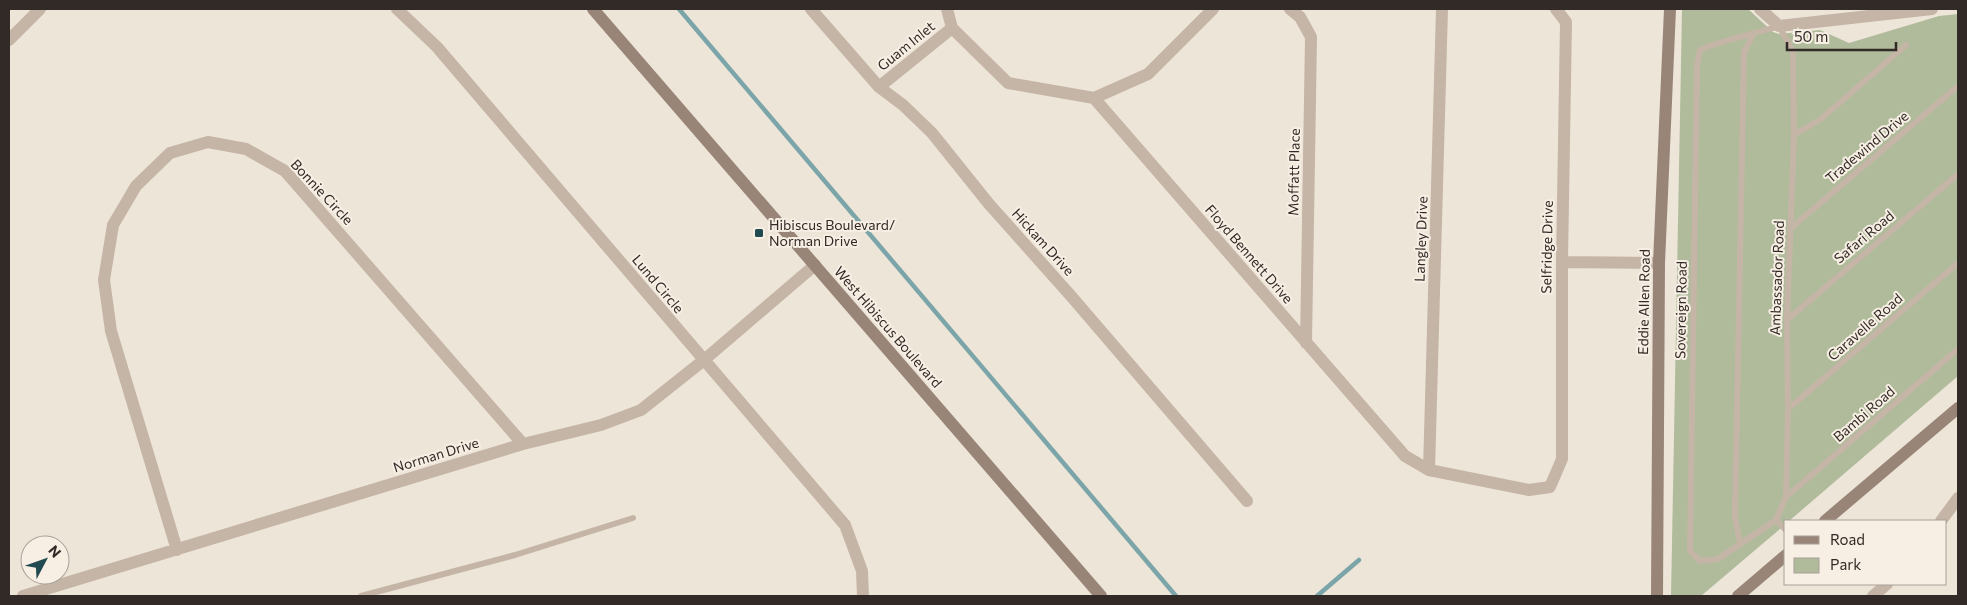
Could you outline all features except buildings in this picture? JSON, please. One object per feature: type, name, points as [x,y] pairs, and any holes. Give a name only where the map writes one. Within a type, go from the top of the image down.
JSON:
[{"type":"street","points":[[9,40],[40,9]]},
{"type":"street","name":"Lund Circle","points":[[396,9],[437,47],[845,525],[862,571],[863,596]]},
{"type":"street","name":"West Hibiscus Boulevard","points":[[593,9],[1101,596]]},
{"type":"street","name":"Hickam Drive","points":[[811,9],[879,87],[903,105],[932,132],[989,204],[1071,296],[1246,501]]},
{"type":"street","points":[[947,9],[952,28],[1008,82],[1094,98],[1148,74],[1213,9]]},
{"type":"street","name":"Moffatt Place","points":[[1290,9],[1300,17],[1310,37],[1306,343]]},
{"type":"street","name":"Langley Drive","points":[[1429,470],[1442,9]]},
{"type":"street","name":"Selfridge Drive","points":[[1550,487],[1562,459],[1562,262],[1566,22],[1556,9]]},
{"type":"street","name":"Eddie Allen Road","points":[[1657,596],[1659,263],[1670,9]]},
{"type":"street","points":[[1760,9],[1778,26],[1932,9]]},
{"type":"street","name":"Guam Inlet","points":[[879,87],[952,28]]},
{"type":"street","name":"Floyd Bennett Drive","points":[[1094,98],[1405,456],[1429,470],[1529,490],[1550,487]]},
{"type":"street","name":"Bonnie Circle","points":[[177,550],[111,331],[104,280],[114,225],[136,186],[170,153],[208,142],[246,149],[285,171],[523,444]]},
{"type":"street","points":[[1562,262],[1659,263]]},
{"type":"street","name":"Norman Drive","points":[[23,596],[523,444],[601,426],[641,410],[704,360],[815,265]]},
{"type":"street","points":[[1826,520],[1958,408]]},
{"type":"street","points":[[1941,520],[1958,498]]},
{"type":"street","points":[[1738,596],[1784,557]]},
{"type":"street","points":[[1873,596],[1886,585]]},
{"type":"lane","name":"Sovereign Road","points":[[1776,520],[1718,559],[1700,562],[1690,551],[1697,65],[1700,50],[1714,44],[1753,35],[1778,26]]},
{"type":"lane","name":"Ambassador Road","points":[[1776,520],[1786,497],[1788,410],[1787,320],[1794,135],[1793,52],[1778,26]]},
{"type":"lane","points":[[1740,544],[1735,516],[1744,52],[1753,35]]},
{"type":"lane","points":[[1794,135],[1821,119],[1906,45]]},
{"type":"lane","name":"Tradewind Drive","points":[[1791,228],[1958,86]]},
{"type":"lane","name":"Safari Road","points":[[1787,320],[1958,174]]},
{"type":"lane","name":"Caravelle Road","points":[[1788,410],[1958,263]]},
{"type":"lane","name":"Bambi Road","points":[[1786,497],[1958,349]]},
{"type":"lane","points":[[361,596],[515,555],[633,518]]},
{"type":"lane","points":[[1776,520],[1784,528]]},
{"type":"green space","points":[[1682,9],[1748,9],[1773,32],[1779,34],[1820,30],[1849,43],[1939,16],[1958,14],[1958,376],[1790,520],[1784,520],[1784,526],[1701,596],[1671,596]]},
{"type":"waterway","points":[[679,9],[1176,596]]},
{"type":"waterway","points":[[1317,596],[1359,560]]},
{"type":"place","name":"Hibiscus Boulevard/ Norman Drive","points":[[759,233]]}]
